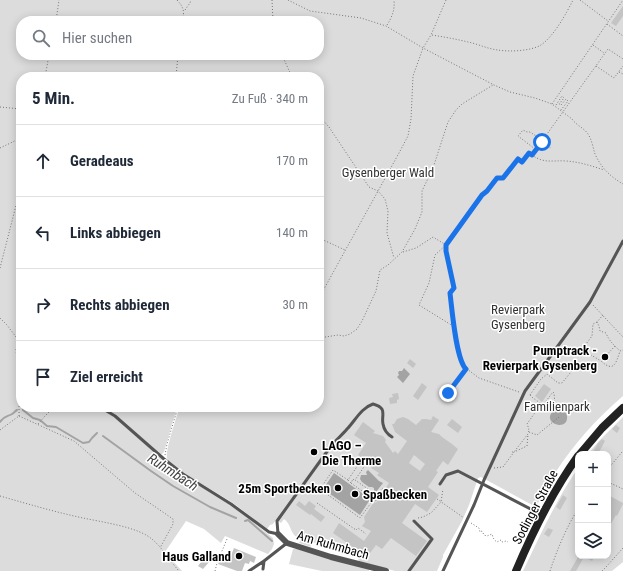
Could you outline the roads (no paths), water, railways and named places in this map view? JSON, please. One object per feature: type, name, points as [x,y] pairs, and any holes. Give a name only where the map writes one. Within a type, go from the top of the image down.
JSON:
[{"type":"main road","name":"Sodinger Straße","points":[[582,451],[602,428],[623,408]]},
{"type":"main road","name":"Sodinger Straße","points":[[516,571],[542,515],[566,473],[575,461]]},
{"type":"street","name":"Am Ruhmbach","points":[[278,534],[286,543],[331,557],[386,571]]},
{"type":"lane","points":[[443,571],[528,386],[590,302],[623,241]]},
{"type":"lane","points":[[108,412],[115,416],[164,460],[183,474],[231,504],[269,532],[278,534],[278,521],[291,502],[331,446],[347,430],[365,408],[373,404],[381,408],[383,411],[382,423],[386,433],[392,437]]},
{"type":"lane","points":[[440,484],[446,475],[458,471],[542,515]]},
{"type":"lane","points":[[409,571],[432,539],[414,521]]},
{"type":"lane","points":[[249,571],[264,562],[286,543]]},
{"type":"lane","points":[[263,569],[264,562]]},
{"type":"waterway","points":[[0,422],[5,417],[16,411]]},
{"type":"waterway","name":"Ruhmbach","points":[[26,412],[33,418],[40,420],[47,426],[56,427],[83,443],[89,442],[97,433]]},
{"type":"waterway","name":"Ruhmbach","points":[[103,436],[173,486],[210,507],[236,518]]},
{"type":"waterway","name":"Ruhmbach","points":[[245,521],[248,520],[272,541]]},
{"type":"place","name":"Pumptrack - Revierpark Gysenberg","points":[[605,357]]},
{"type":"place","name":"LAGO – Die Therme","points":[[314,452]]},
{"type":"place","name":"25m Sportbecken","points":[[338,488]]},
{"type":"place","name":"Spaßbecken","points":[[355,494]]},
{"type":"place","name":"Haus Galland","points":[[239,556]]},
{"type":"park label","name":"Gysenberger Wald","points":[[388,172]]},
{"type":"park label","name":"Revierpark Gysenberg","points":[[518,316]]},
{"type":"park label","name":"Familienpark","points":[[557,406]]}]
